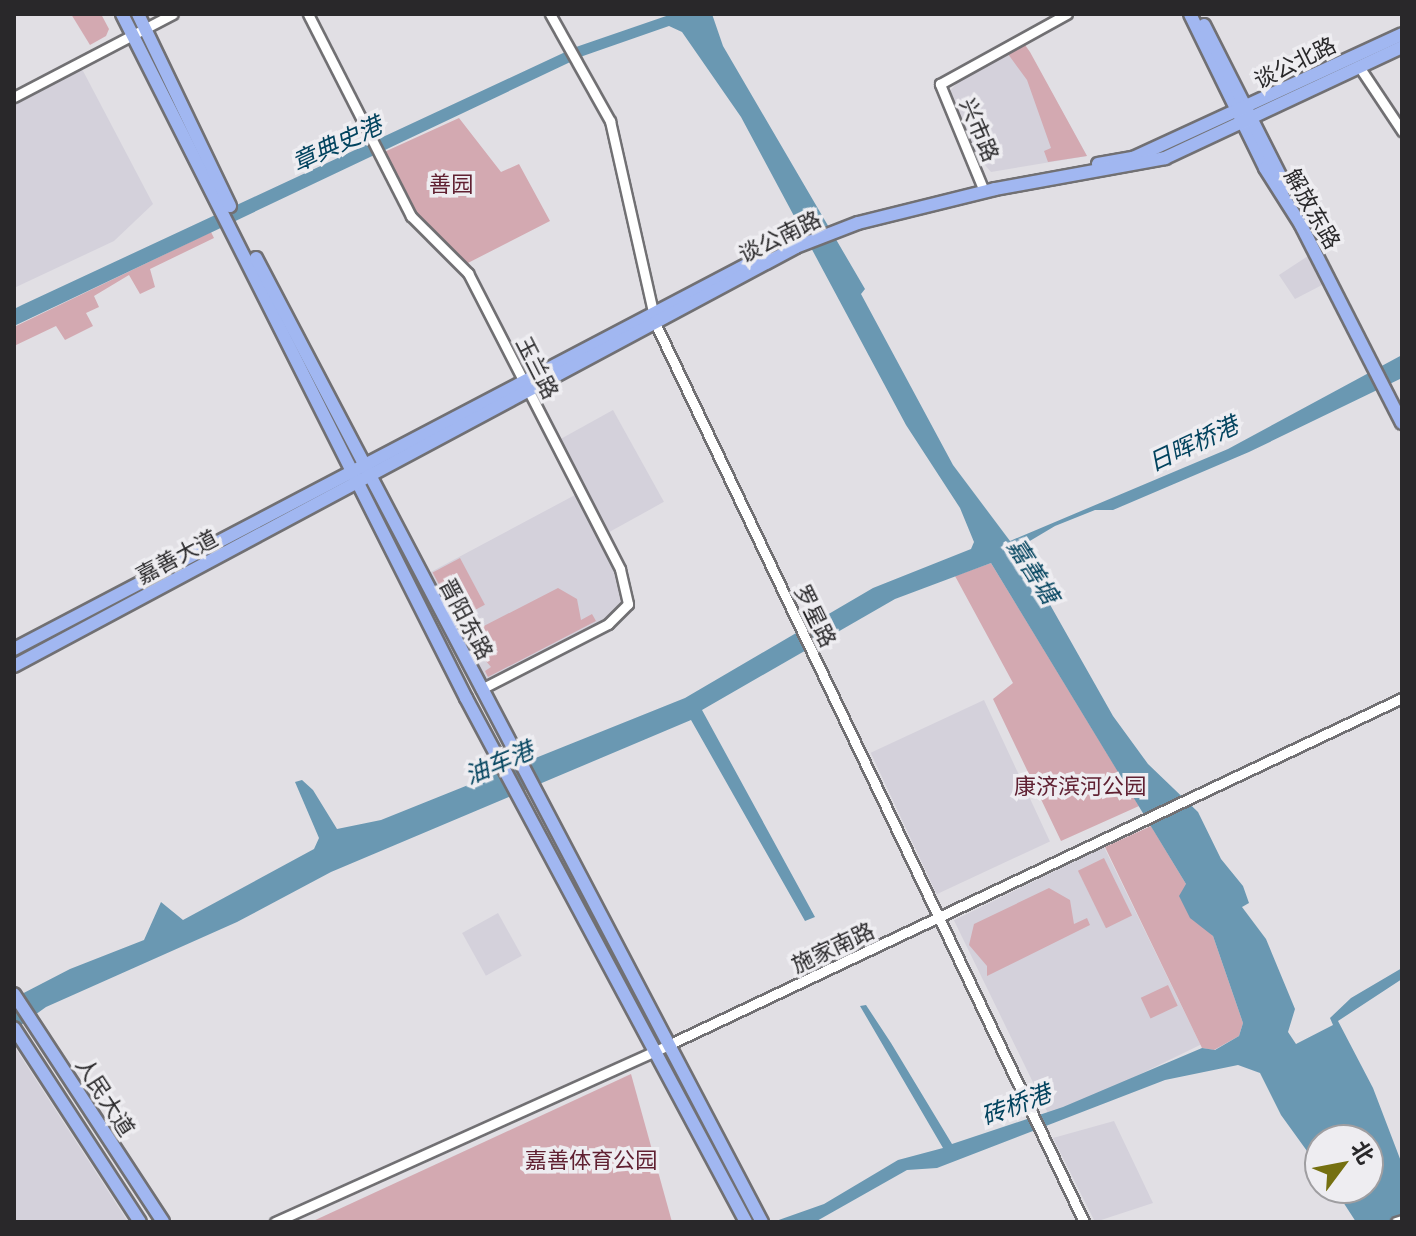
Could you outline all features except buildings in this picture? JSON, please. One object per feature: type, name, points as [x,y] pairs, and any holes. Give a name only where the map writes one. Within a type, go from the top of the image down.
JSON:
[{"type":"main road","points":[[122,14],[141,31]]},
{"type":"main road","points":[[138,14],[141,31]]},
{"type":"main road","name":"解放东路","points":[[1190,14],[1396,403],[1402,423]]},
{"type":"main road","name":"解放东路","points":[[1199,14],[1245,115]]},
{"type":"main road","name":"晋阳东路","points":[[141,31],[236,229],[362,475],[497,756],[655,1051],[752,1219]]},
{"type":"main road","name":"谈公北路","points":[[1245,115],[1402,34]]},
{"type":"main road","name":"谈公北路","points":[[1245,115],[1360,68],[1402,47]]},
{"type":"main road","name":"谈公南路","points":[[362,475],[794,244],[855,219],[983,188],[1137,166],[1245,115]]},
{"type":"main road","name":"晋阳东路","points":[[362,475],[542,801],[668,1045],[752,1219]]},
{"type":"main road","name":"嘉善大道","points":[[14,649],[362,475]]},
{"type":"main road","name":"嘉善大道","points":[[14,666],[362,475]]},
{"type":"main road","name":"人民大道","points":[[14,994],[163,1222]]},
{"type":"main road","name":"人民大道","points":[[17,1032],[140,1222]]},
{"type":"street","points":[[14,97],[173,14]]},
{"type":"street","name":"玉兰路","points":[[308,14],[411,216],[468,273],[620,569],[628,604],[608,624],[481,689]]},
{"type":"street","name":"罗星路","points":[[550,14],[610,121],[654,320],[1084,1222]]},
{"type":"street","name":"兴市路","points":[[983,188],[940,84],[1067,14]]},
{"type":"street","points":[[1360,68],[1402,131]]},
{"type":"street","name":"施家南路","points":[[275,1222],[668,1045],[1402,698]]},
{"type":"street","points":[[1396,1222],[1402,1220]]},
{"type":"shaded area","points":[[1025,45],[1087,156],[991,172],[971,149],[950,91],[961,78]]},
{"type":"shaded area","points":[[82,69],[153,204],[114,241],[14,288],[14,104]]},
{"type":"shaded area","points":[[1308,256],[1322,285],[1295,299],[1279,275]]},
{"type":"shaded area","points":[[613,410],[664,502],[608,533],[557,441]]},
{"type":"shaded area","points":[[575,495],[615,570],[622,602],[606,621],[484,682],[427,574]]},
{"type":"shaded area","points":[[984,700],[1050,841],[937,894],[871,753]]},
{"type":"shaded area","points":[[1104,847],[1200,1045],[1050,1118],[954,920]]},
{"type":"shaded area","points":[[498,913],[522,956],[486,976],[462,933]]},
{"type":"shaded area","points":[[14,1046],[99,1177],[128,1222],[14,1222]]},
{"type":"shaded area","points":[[1114,1121],[1153,1203],[1095,1222],[1053,1138]]},
{"type":"green space","points":[[71,14],[101,14],[109,29],[106,36],[90,45]]},
{"type":"green space","points":[[1025,45],[1087,156],[1048,162],[1044,151],[1051,148],[1027,80],[1008,54]]},
{"type":"green space","name":"善园","points":[[459,118],[501,172],[519,164],[550,221],[464,265],[413,214],[382,153]]},
{"type":"green space","points":[[211,232],[214,238],[150,269],[155,287],[140,294],[129,275],[94,296],[99,307],[86,313],[93,326],[65,340],[56,326],[14,346],[14,327]]},
{"type":"green space","points":[[460,558],[485,605],[458,619],[433,573]]},
{"type":"green space","name":"康济滨河公园","points":[[991,563],[1139,806],[1061,841],[993,699],[1013,683],[955,576]]},
{"type":"green space","points":[[558,588],[577,599],[581,620],[592,614],[596,621],[488,677],[485,671],[491,667],[474,647],[478,629]]},
{"type":"green space","name":"康济滨河公园","points":[[1151,826],[1186,884],[1199,920],[1213,936],[1243,1023],[1239,1036],[1214,1050],[1202,1048],[1105,847]]},
{"type":"green space","points":[[1104,858],[1132,916],[1106,928],[1078,871]]},
{"type":"green space","points":[[1049,888],[1070,900],[1074,924],[1087,918],[1090,925],[987,976],[987,966],[969,945],[974,924]]},
{"type":"green space","points":[[1168,985],[1178,1006],[1151,1019],[1141,998]]},
{"type":"green space","name":"嘉善体育公园","points":[[631,1074],[672,1222],[311,1222]]},
{"type":"water","points":[[672,14],[712,14],[723,46],[865,289],[861,294],[953,465],[1010,541],[1228,449],[1402,355],[1402,378],[1249,452],[1113,510],[1095,510],[1055,526],[1018,548],[1113,716],[1148,764],[1198,812],[1221,859],[1243,886],[1249,903],[1242,907],[1266,939],[1295,1009],[1288,1032],[1296,1044],[1333,1025],[1330,1018],[1351,998],[1402,968],[1402,979],[1338,1021],[1373,1088],[1402,1164],[1402,1222],[1356,1222],[1344,1204],[1384,1204],[1384,1124],[1304,1124],[1304,1147],[1281,1115],[1260,1073],[1238,1065],[1165,1080],[937,1168],[907,1170],[815,1222],[773,1222],[824,1204],[898,1160],[943,1148],[860,1006],[866,1005],[952,1144],[1063,1107],[1202,1048],[1215,1050],[1239,1036],[1243,1023],[1213,936],[1190,918],[1179,896],[1186,884],[991,563],[895,599],[702,710],[815,917],[805,921],[691,720],[331,872],[237,922],[46,1007],[14,1030],[14,998],[70,969],[144,940],[161,902],[183,920],[314,849],[319,838],[295,782],[302,780],[313,790],[337,829],[381,820],[685,698],[873,588],[971,549],[974,542],[960,508],[906,425],[741,117],[682,32],[669,26],[583,56],[14,326],[14,309],[22,305],[576,47]]},
{"type":"water label","name":"章典史港","points":[[337,144]]},
{"type":"water label","name":"日晖桥港","points":[[1193,444]]},
{"type":"water label","name":"嘉善塘","points":[[1033,571]]},
{"type":"water label","name":"油车港","points":[[499,763]]},
{"type":"water label","name":"砖桥港","points":[[1016,1105]]}]
